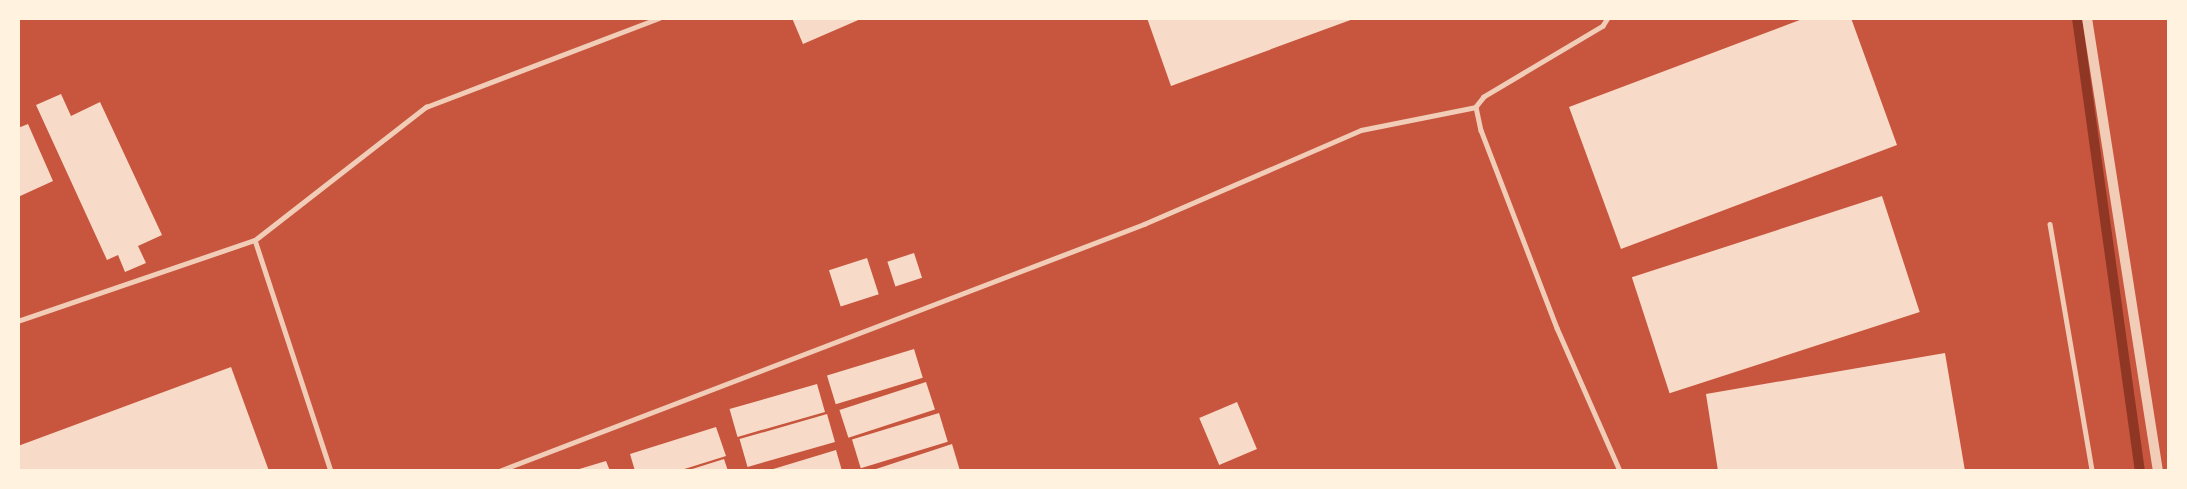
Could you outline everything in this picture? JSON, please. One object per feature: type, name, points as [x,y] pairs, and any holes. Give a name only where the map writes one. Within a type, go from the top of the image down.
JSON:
[{"type":"street","points":[[2087,18],[2158,471]]},
{"type":"lane","points":[[18,321],[255,240],[426,107],[658,18]]},
{"type":"lane","points":[[499,471],[1144,224],[1361,130],[1476,107],[1484,97],[1603,26],[1608,18]]},
{"type":"lane","points":[[1476,107],[1481,130],[1557,328],[1620,471]]},
{"type":"lane","points":[[2050,224],[2092,471]]},
{"type":"lane","points":[[255,240],[331,471]]},
{"type":"building","points":[[792,18],[863,18],[803,44]]},
{"type":"building","points":[[1147,18],[1356,18],[1171,86]]},
{"type":"building","points":[[1805,18],[1851,18],[1897,145],[1621,249],[1569,107]]},
{"type":"building","points":[[61,94],[71,116],[100,102],[162,235],[138,246],[146,263],[125,272],[118,255],[107,260],[36,105]]},
{"type":"building","points":[[28,124],[53,181],[18,197],[18,128]]},
{"type":"building","points":[[1882,196],[1920,312],[1670,393],[1632,277]]},
{"type":"building","points":[[914,253],[922,278],[895,286],[887,262]]},
{"type":"building","points":[[867,258],[879,294],[841,307],[829,270]]},
{"type":"building","points":[[914,349],[923,378],[836,404],[827,376]]},
{"type":"building","points":[[1945,353],[1965,471],[1718,471],[1706,394]]},
{"type":"building","points":[[231,367],[269,471],[18,471],[18,446]]},
{"type":"building","points":[[926,382],[935,410],[848,438],[839,410]]},
{"type":"building","points":[[817,384],[825,412],[738,437],[730,409]]},
{"type":"building","points":[[1237,402],[1257,449],[1219,465],[1199,418]]},
{"type":"building","points":[[939,413],[948,442],[861,468],[852,440]]},
{"type":"building","points":[[827,414],[835,442],[748,467],[740,439]]},
{"type":"building","points":[[716,427],[726,456],[678,471],[635,471],[630,454]]},
{"type":"building","points":[[952,444],[960,471],[870,471]]},
{"type":"building","points":[[836,450],[842,471],[770,470]]},
{"type":"building","points":[[724,459],[728,471],[689,471],[689,470]]},
{"type":"building","points":[[606,461],[610,471],[576,470]]},
{"type":"waterway","points":[[2077,18],[2140,471]]}]
